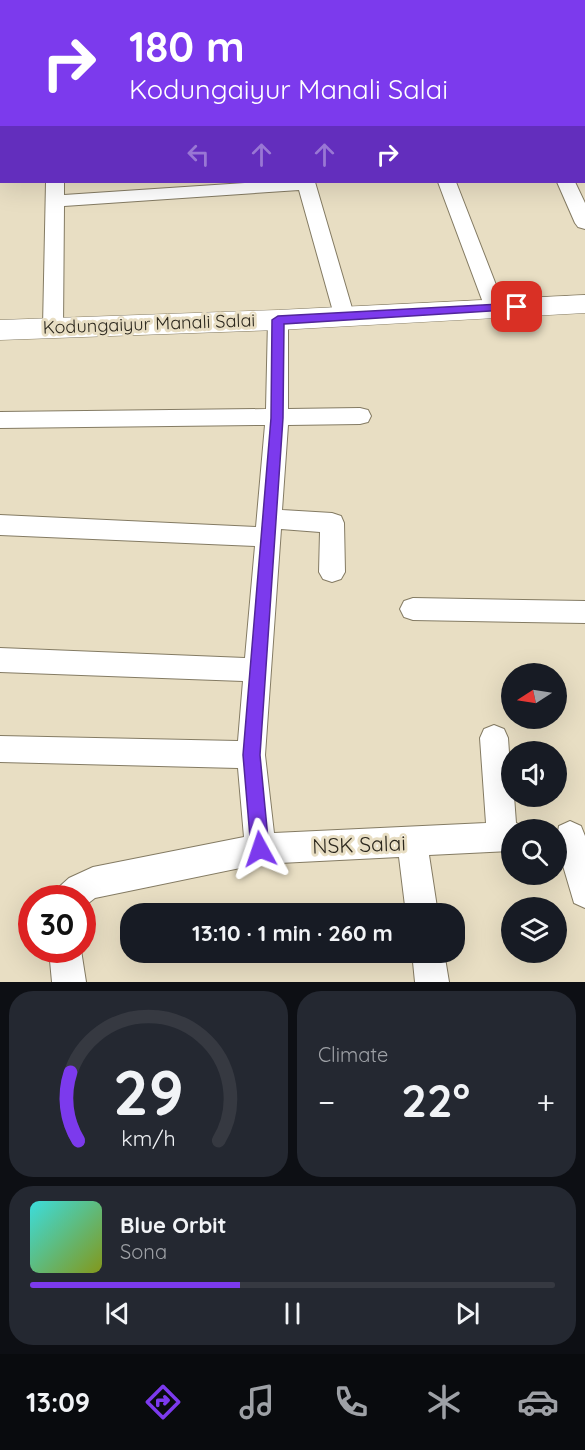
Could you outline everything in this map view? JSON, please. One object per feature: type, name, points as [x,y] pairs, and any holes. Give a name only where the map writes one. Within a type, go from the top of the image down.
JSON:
[{"type":"street","points":[[53,327],[55,191],[306,183],[344,315]]},
{"type":"street","points":[[447,183],[495,308]]},
{"type":"street","points":[[566,183],[585,223]]},
{"type":"street","name":"Kodungaiyur Manali Salai","points":[[0,330],[278,320],[585,304]]},
{"type":"street","points":[[260,849],[252,755],[277,418],[278,320]]},
{"type":"street","points":[[0,420],[360,416]]},
{"type":"street","points":[[0,525],[268,528],[332,523],[332,572]]},
{"type":"street","points":[[413,609],[585,612]]},
{"type":"street","points":[[0,660],[257,670]]},
{"type":"street","points":[[494,738],[505,819]]},
{"type":"street","points":[[0,750],[252,755]]},
{"type":"street","points":[[570,835],[585,892]]},
{"type":"street","name":"NSK Salai","points":[[89,885],[260,849],[412,843],[501,836]]},
{"type":"street","points":[[412,843],[420,903]]},
{"type":"street","points":[[67,963],[69,982]]},
{"type":"street","points":[[429,963],[432,982]]},
{"type":"route","points":[[260,849],[252,755],[277,418],[278,320],[517,307]]}]
